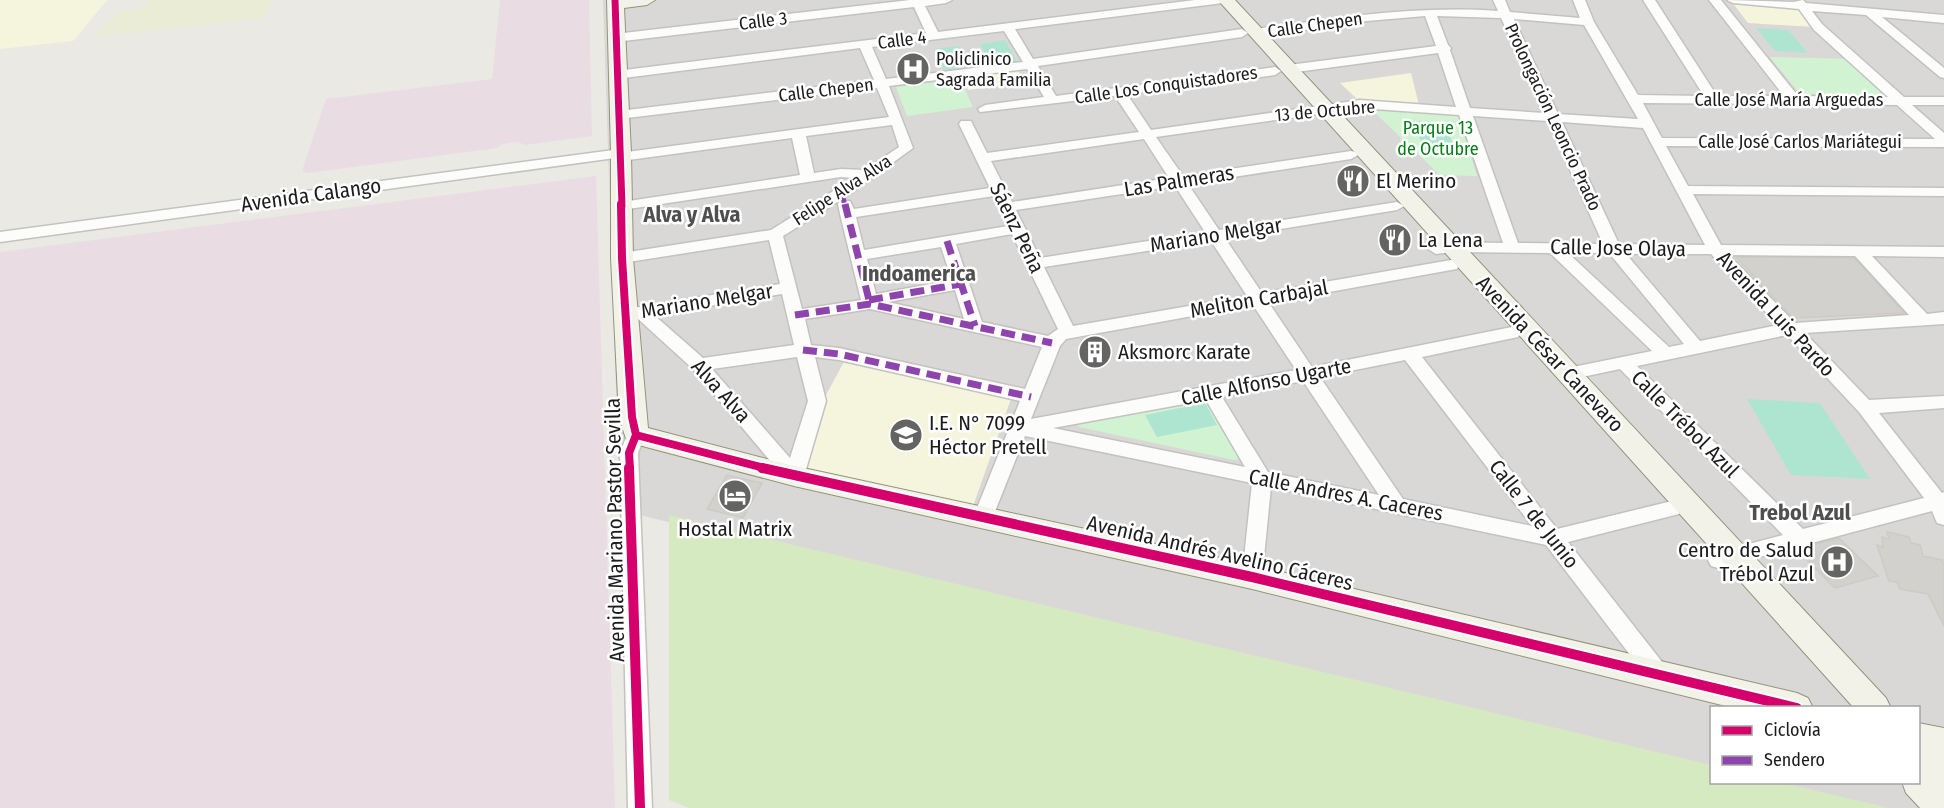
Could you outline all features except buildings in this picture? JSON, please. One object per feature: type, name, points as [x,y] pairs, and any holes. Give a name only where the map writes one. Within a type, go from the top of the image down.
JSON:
[{"type":"main road","points":[[615,2],[647,0]]},
{"type":"main road","name":"Avenida César Canevaro","points":[[1218,0],[1318,109],[1446,254],[1512,333],[1672,509],[1727,557],[1873,706]]},
{"type":"main road","name":"Avenida Mariano Pastor Sevilla","points":[[615,2],[616,75],[621,151],[622,258],[633,313],[632,417],[636,435]]},
{"type":"main road","name":"Avenida César Canevaro","points":[[1318,109],[1351,155],[1397,206],[1569,374],[1727,557],[1850,706]]},
{"type":"main road","name":"Avenida Andrés Avelino Cáceres","points":[[636,435],[795,476],[1252,578],[1789,706]]},
{"type":"main road","points":[[1920,738],[1944,744]]},
{"type":"street","name":"Calle 3","points":[[615,38],[946,0]]},
{"type":"street","name":"Calle 4","points":[[616,75],[1008,28],[1218,0]]},
{"type":"street","name":"Prolongación Leoncio Prado","points":[[1499,0],[1613,248],[1696,347]]},
{"type":"street","name":"Avenida Luis Pardo","points":[[1579,0],[1588,22],[1634,99],[1715,249],[1788,329],[1865,407],[1942,506]]},
{"type":"street","points":[[1649,0],[1713,100]]},
{"type":"street","points":[[1715,0],[1795,101]]},
{"type":"street","points":[[1733,0],[1800,3],[1944,19]]},
{"type":"street","points":[[917,2],[934,36]]},
{"type":"street","points":[[1800,3],[1818,27],[1944,141]]},
{"type":"street","points":[[1431,12],[1512,247]]},
{"type":"street","name":"Calle Chepen","points":[[619,115],[882,84],[1388,15],[1431,12],[1504,14],[1588,22]]},
{"type":"street","points":[[1869,12],[1944,74]]},
{"type":"street","points":[[1008,28],[1052,100]]},
{"type":"street","name":"Felipe Alva Alva","points":[[775,234],[868,176],[906,148],[897,120],[865,45]]},
{"type":"street","name":"Calle Los Conquistadores","points":[[985,109],[1445,48]]},
{"type":"street","points":[[1119,92],[1396,505]]},
{"type":"street","name":"Calle José María Arguedas","points":[[1634,99],[1944,101]]},
{"type":"street","name":"13 de Octubre","points":[[982,158],[1360,104],[1647,124]]},
{"type":"street","points":[[621,151],[798,133],[897,120]]},
{"type":"street","name":"Sáenz Peña","points":[[966,124],[1068,332]]},
{"type":"street","points":[[798,133],[808,177]]},
{"type":"street","name":"Calle José Carlos Mariátegui","points":[[1656,142],[1944,141]]},
{"type":"street","name":"Avenida Calango","points":[[0,225],[621,151]]},
{"type":"street","name":"Avenida Calango","points":[[0,237],[621,151]]},
{"type":"street","name":"Las Palmeras","points":[[1006,207],[1351,155]]},
{"type":"street","points":[[622,206],[808,177],[841,174],[868,176]]},
{"type":"street","points":[[1683,190],[1944,192]]},
{"type":"street","points":[[847,214],[999,191]]},
{"type":"street","points":[[842,193],[870,302]]},
{"type":"street","name":"Mariano Melgar","points":[[1035,264],[1397,206]]},
{"type":"street","points":[[858,256],[1017,229]]},
{"type":"street","points":[[622,258],[775,234],[817,401],[795,476]]},
{"type":"street","points":[[947,241],[975,326]]},
{"type":"street","name":"Calle Jose Olaya","points":[[1446,254],[1512,247],[1944,252]]},
{"type":"street","points":[[1553,247],[1666,354]]},
{"type":"street","points":[[1859,251],[1921,318]]},
{"type":"street","name":"Meliton Carbajal","points":[[1068,332],[1258,300],[1446,254]]},
{"type":"street","points":[[795,315],[961,284]]},
{"type":"street","name":"Mariano Melgar","points":[[633,313],[789,288]]},
{"type":"street","points":[[870,302],[1052,343]]},
{"type":"street","name":"Alva Alva","points":[[633,313],[699,365],[795,476]]},
{"type":"street","points":[[1569,374],[1788,329],[1944,318]]},
{"type":"street","points":[[983,518],[1052,343],[1057,336],[1068,332]]},
{"type":"street","points":[[1042,369],[1068,332]]},
{"type":"street","name":"Calle Alfonso Ugarte","points":[[1019,428],[1211,393],[1512,333]]},
{"type":"street","points":[[699,365],[803,350],[839,354],[1031,397]]},
{"type":"street","name":"Calle 7 de Junio","points":[[1410,354],[1658,674]]},
{"type":"street","name":"Calle Trébol Azul","points":[[1623,362],[1798,537]]},
{"type":"street","points":[[1211,393],[1262,478],[1252,578]]},
{"type":"street","points":[[1865,407],[1944,402]]},
{"type":"street","name":"Calle Andres A. Caceres","points":[[1019,428],[1552,538],[1672,509]]},
{"type":"street","name":"Avenida Mariano Pastor Sevilla","points":[[636,435],[629,453],[640,808]]},
{"type":"street","points":[[1727,557],[1798,537],[1942,506]]},
{"type":"shaded area","points":[[0,0],[107,0],[73,41],[0,49]]},
{"type":"shaded area","points":[[147,0],[274,0],[262,18],[93,37],[117,12],[137,11]]},
{"type":"shaded area","points":[[500,0],[589,0],[592,136],[525,145],[518,142],[503,144],[497,148],[308,173],[302,171],[326,99],[492,79]]},
{"type":"shaded area","points":[[603,0],[1944,0],[1944,808],[1837,808],[1734,784],[1920,784],[1920,706],[1710,706],[1710,778],[1298,679],[620,510]]},
{"type":"shaded area","points":[[1732,2],[1798,8],[1814,27],[1748,23]]},
{"type":"shaded area","points":[[1017,69],[1025,83],[968,90],[961,76]]},
{"type":"shaded area","points":[[1411,73],[1419,105],[1358,100],[1340,83]]},
{"type":"shaded area","points":[[596,176],[615,808],[0,808],[0,252]]},
{"type":"shaded area","name":"I.E. N° 7099 Héctor Pretell","points":[[845,360],[1012,396],[972,509],[803,472],[825,397]]},
{"type":"green space","points":[[1756,28],[1788,30],[1808,53],[1775,51]]},
{"type":"green space","points":[[1005,40],[1017,61],[991,65],[980,44]]},
{"type":"green space","points":[[959,46],[970,66],[944,70],[934,49]]},
{"type":"green space","points":[[1770,57],[1851,59],[1889,94],[1800,94]]},
{"type":"green space","points":[[960,79],[973,107],[907,116],[896,87]]},
{"type":"green space","name":"Parque 13 de Octubre","points":[[1371,109],[1458,115],[1477,176],[1440,175]]},
{"type":"green space","points":[[1413,121],[1444,122],[1456,151],[1424,150]]},
{"type":"green space","points":[[1208,399],[1241,457],[1239,459],[1234,460],[1079,427],[1077,424]]},
{"type":"green space","points":[[1747,399],[1820,403],[1870,479],[1791,475]]},
{"type":"green space","points":[[1205,403],[1217,425],[1157,437],[1145,415]]},
{"type":"green space","points":[[669,515],[1710,765],[1710,784],[1787,784],[1889,808],[689,808],[669,800]]},
{"type":"marked path","points":[[842,193],[870,304]]},
{"type":"marked path","points":[[947,241],[975,326]]},
{"type":"marked path","points":[[869,300],[961,284]]},
{"type":"marked path","points":[[795,315],[870,304],[1052,343]]},
{"type":"marked path","points":[[803,350],[839,354],[1031,397]]},
{"type":"cycle path","points":[[615,0],[621,153],[622,258],[632,417],[636,435],[629,453],[640,808]]},
{"type":"cycle path","points":[[636,435],[794,476],[1252,577],[1789,706]]},
{"type":"place","name":"Policlinico Sagrada Familia","points":[[913,69]]},
{"type":"place","name":"El Merino","points":[[1353,181]]},
{"type":"place","name":"La Lena","points":[[1395,240]]},
{"type":"place","name":"Aksmorc Karate","points":[[1095,352]]},
{"type":"place","name":"I.E. N° 7099 Héctor Pretell","points":[[906,435]]},
{"type":"place","name":"Hostal Matrix","points":[[735,496]]},
{"type":"place","name":"Centro de Salud Trébol Azul","points":[[1837,562]]},
{"type":"district","name":"Alva y Alva","points":[[692,214]]},
{"type":"district","name":"Indoamerica","points":[[919,273]]},
{"type":"district","name":"Trebol Azul","points":[[1800,512]]}]
